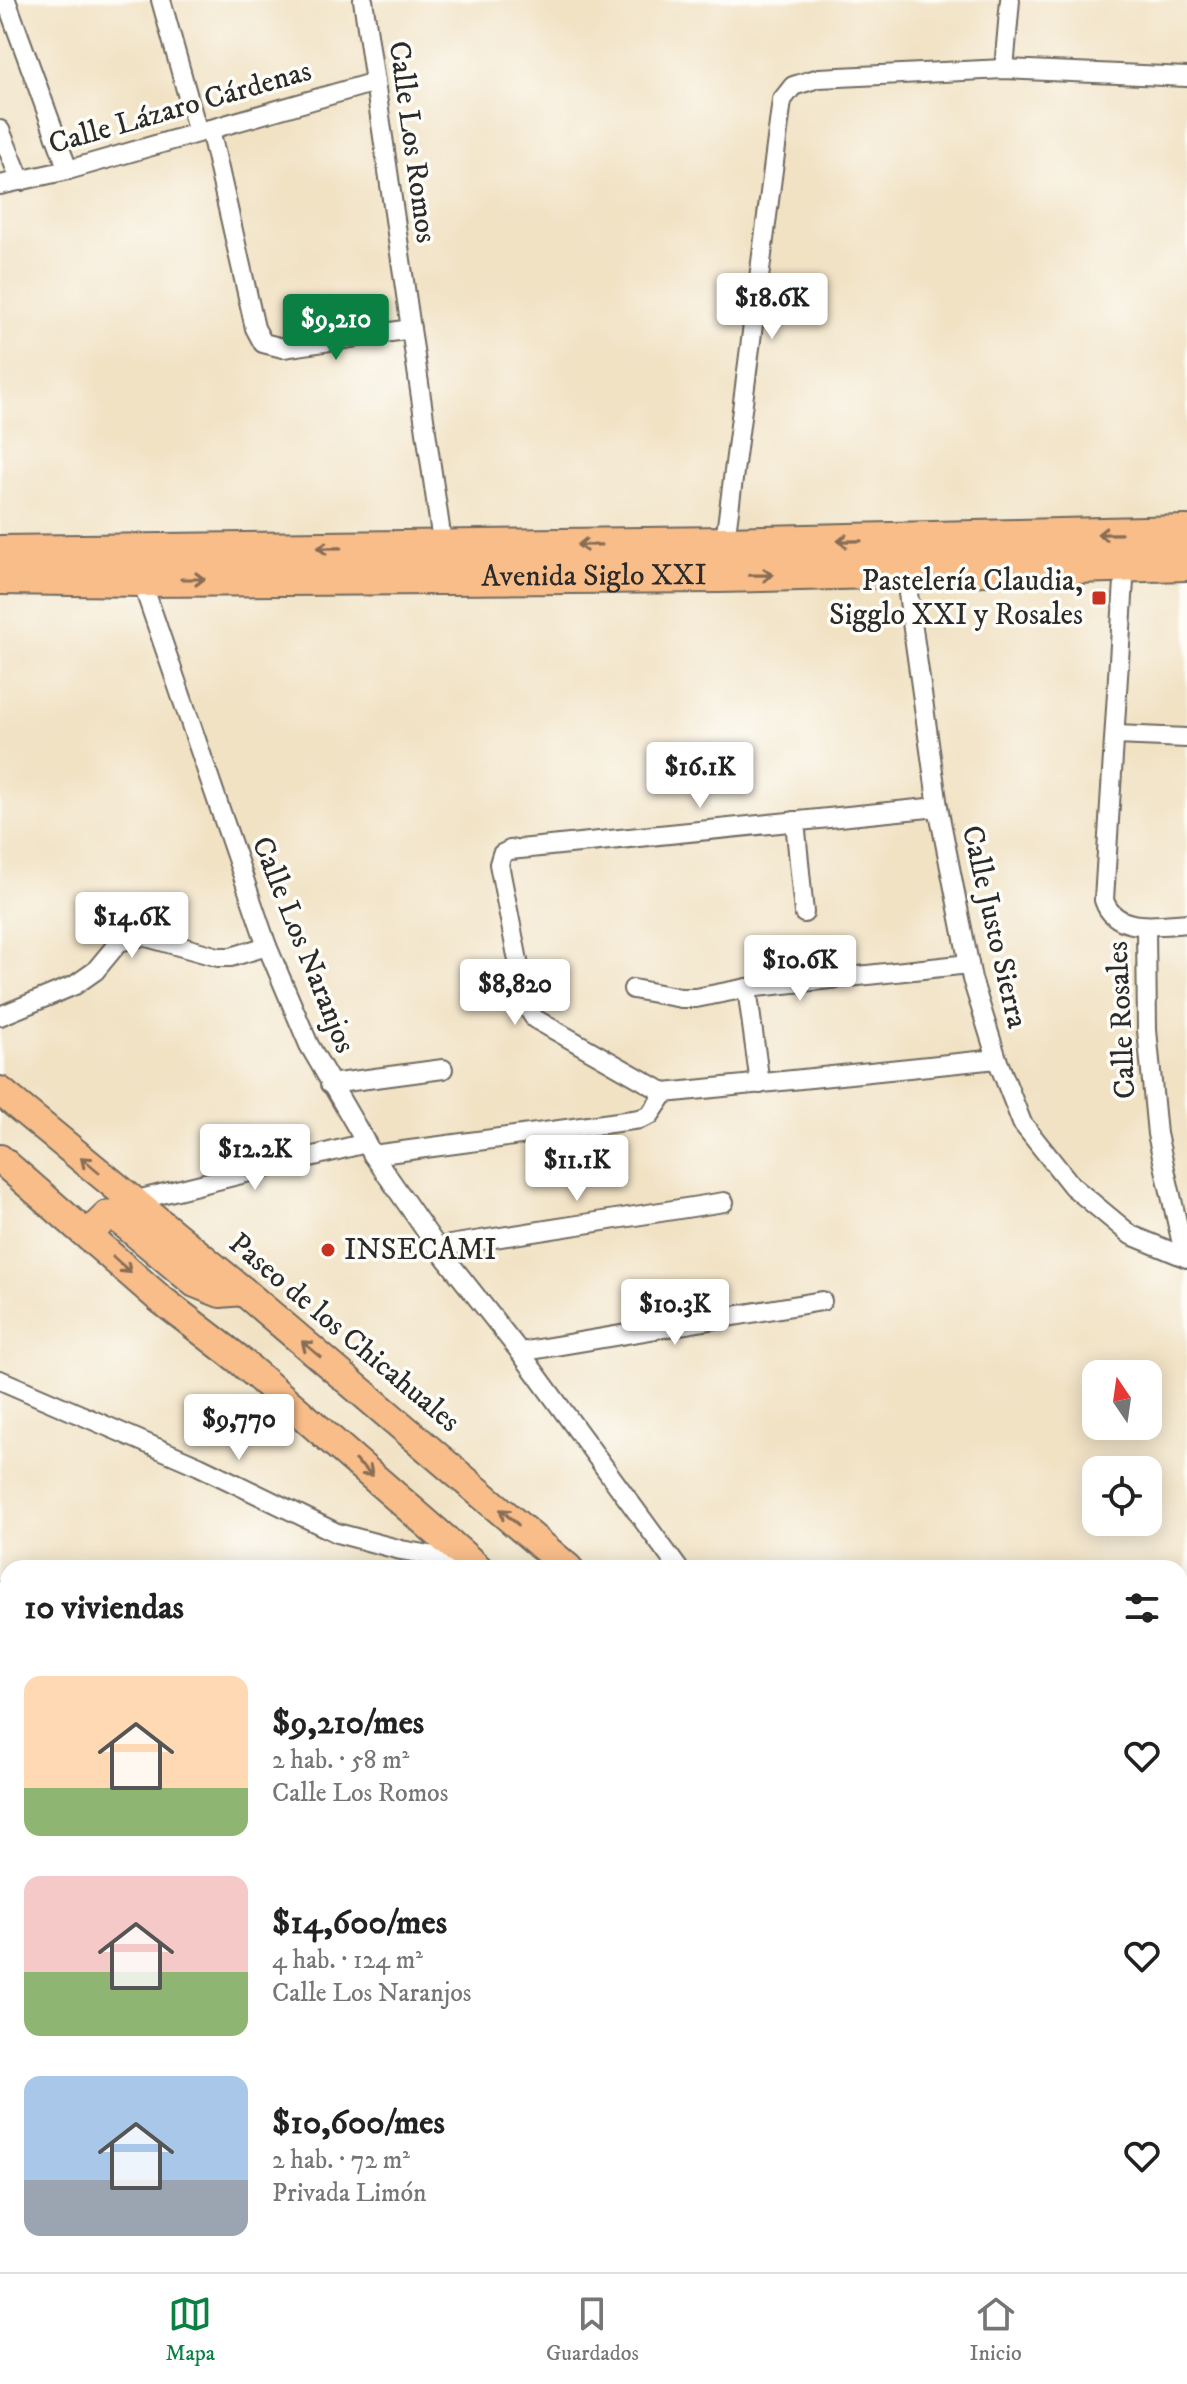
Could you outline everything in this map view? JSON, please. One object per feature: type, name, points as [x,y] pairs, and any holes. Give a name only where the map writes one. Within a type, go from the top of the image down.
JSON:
[{"type":"highway","name":"Avenida Siglo XXI","points":[[12,559],[139,579],[445,562],[722,560],[1187,533]]},
{"type":"highway","name":"Avenida Siglo XXI","points":[[12,559],[236,549],[445,562]]},
{"type":"highway","name":"Avenida Siglo XXI","points":[[722,560],[905,572],[1187,563]]},
{"type":"highway","points":[[0,596],[100,592],[139,579]]},
{"type":"main road","name":"Paseo de los Chicahuales","points":[[0,1091],[243,1291],[559,1560]]},
{"type":"main road","points":[[0,1159],[159,1298],[237,1358],[469,1560]]},
{"type":"main road","points":[[88,1234],[113,1214],[195,1283],[220,1293],[243,1291]]},
{"type":"street","points":[[6,0],[68,170]]},
{"type":"street","points":[[161,0],[204,131],[255,328],[263,343],[283,348],[411,329]]},
{"type":"street","name":"Calle Los Romos","points":[[363,0],[445,562]]},
{"type":"street","points":[[1004,69],[1010,0]]},
{"type":"street","points":[[722,560],[782,100],[793,86],[819,78],[1004,69],[1187,77]]},
{"type":"street","name":"Calle Lázaro Cárdenas","points":[[0,185],[68,170],[375,82]]},
{"type":"street","points":[[0,130],[21,181]]},
{"type":"street","name":"Calle Rosales","points":[[1125,565],[1104,900],[1108,912],[1115,919],[1146,926],[1147,1030],[1157,1134],[1186,1258]]},
{"type":"street","name":"Calle Justo Sierra","points":[[905,572],[938,807],[969,964],[997,1059],[1022,1123],[1072,1186],[1131,1235],[1186,1258]]},
{"type":"street","name":"Calle Los Naranjos","points":[[139,579],[267,946],[309,1045],[330,1084],[369,1149],[437,1247],[520,1352],[672,1560]]},
{"type":"street","points":[[1116,735],[1187,738]]},
{"type":"street","points":[[938,807],[510,850],[502,854],[499,864],[527,1007],[535,1019],[665,1093],[997,1059]]},
{"type":"street","points":[[795,821],[804,913]]},
{"type":"street","points":[[1146,926],[1187,923]]},
{"type":"street","points":[[0,1016],[75,985],[95,971],[119,942],[143,936],[218,957],[231,957],[267,946]]},
{"type":"street","points":[[633,989],[681,998],[969,964]]},
{"type":"street","points":[[747,988],[760,1084]]},
{"type":"street","points":[[330,1084],[443,1069]]},
{"type":"street","points":[[133,1201],[369,1149],[640,1119],[650,1115],[665,1093]]},
{"type":"street","points":[[437,1247],[724,1202]]},
{"type":"street","points":[[520,1352],[822,1301]]},
{"type":"street","points":[[0,1380],[199,1466],[337,1533],[450,1560]]},
{"type":"place","name":"Pastelería Claudia, Sigglo XXI y Rosales","points":[[1099,598]]},
{"type":"place","name":"INSECAMI","points":[[328,1250]]}]
